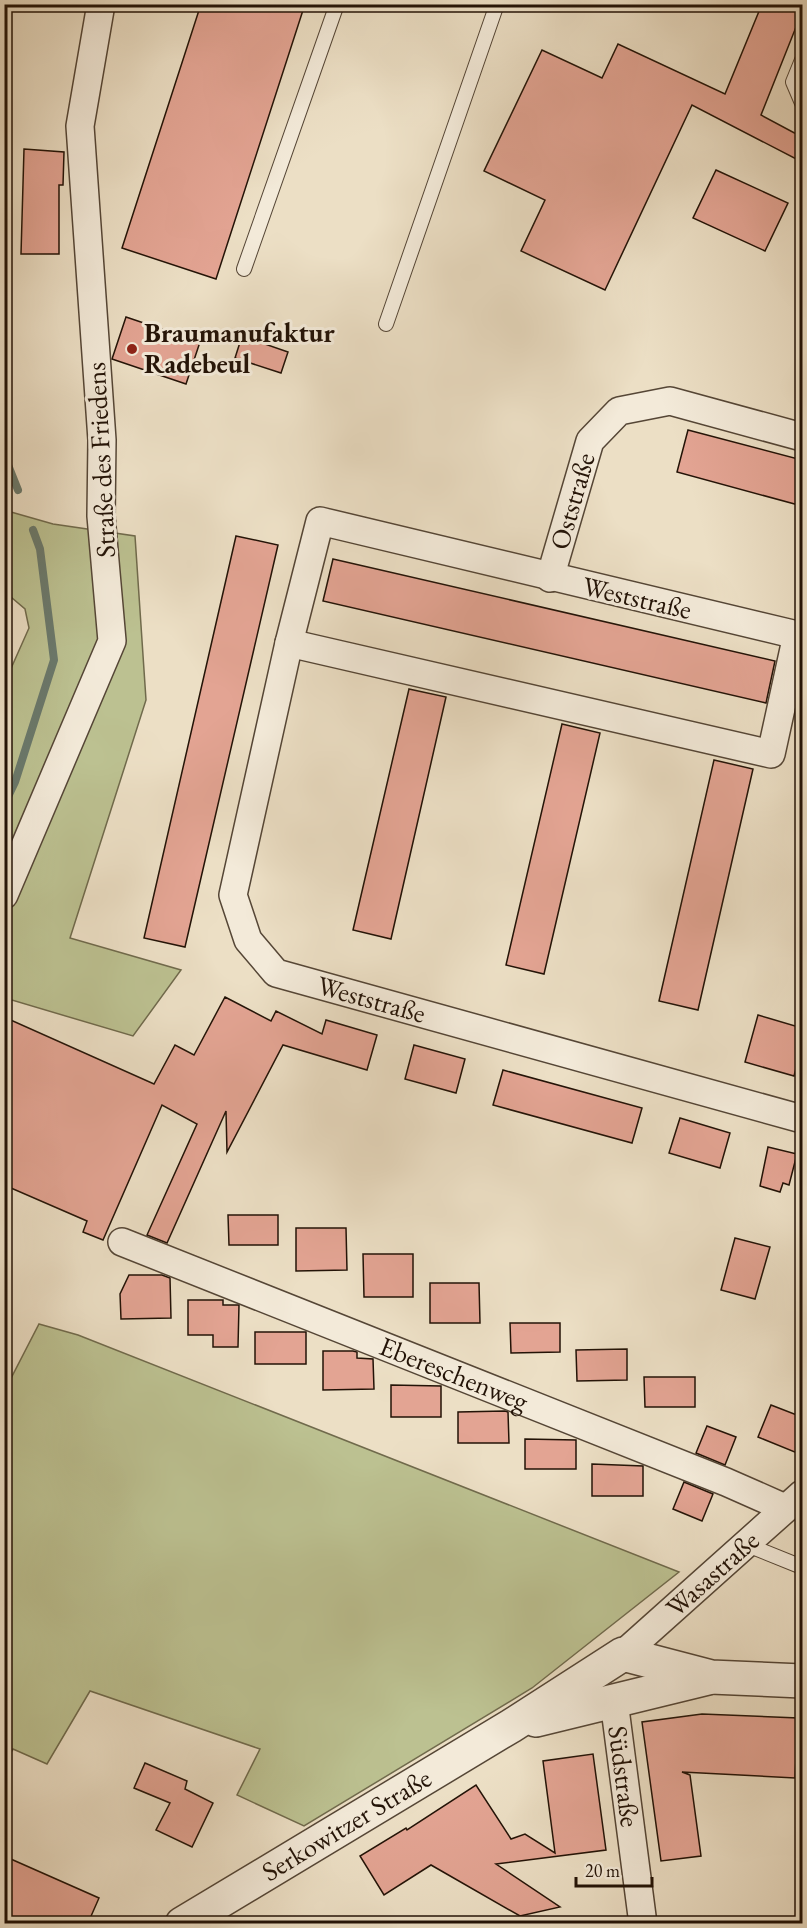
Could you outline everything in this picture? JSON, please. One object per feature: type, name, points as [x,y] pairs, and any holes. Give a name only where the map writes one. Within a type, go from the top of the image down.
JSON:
[{"type":"street","name":"Straße des Friedens","points":[[4,895],[112,641],[101,516],[102,440],[80,126],[101,4]]},
{"type":"street","name":"Oststraße","points":[[550,578],[590,441],[619,411],[670,401],[802,437]]},
{"type":"street","name":"Weststraße","points":[[289,643],[771,754],[800,633],[550,578],[320,521],[289,643],[233,895],[248,940],[276,973],[802,1119]]},
{"type":"street","name":"Ebereschenweg","points":[[122,1242],[726,1482],[794,1501]]},
{"type":"street","name":"Wasastraße","points":[[623,1654],[794,1501]]},
{"type":"street","name":"Serkowitzer Straße","points":[[182,1923],[511,1726],[623,1654],[711,1677],[802,1681]]},
{"type":"street","name":"Serkowitzer Straße","points":[[511,1726],[711,1677]]},
{"type":"street","name":"Südstraße","points":[[614,1701],[643,1923]]},
{"type":"lane","points":[[244,269],[337,4]]},
{"type":"lane","points":[[386,324],[497,4]]},
{"type":"lane","points":[[802,60],[793,82],[802,104]]},
{"type":"lane","points":[[745,1544],[802,1567]]},
{"type":"green space","points":[[4,510],[53,524],[135,536],[146,700],[70,938],[181,970],[133,1036],[5,998],[5,682],[29,628],[25,609],[5,592]]},
{"type":"green space","points":[[39,1324],[78,1335],[679,1572],[532,1688],[304,1826],[237,1795],[260,1749],[90,1691],[47,1764],[13,1749],[5,1762],[5,1390]]},
{"type":"building","points":[[201,4],[305,4],[216,279],[122,248]]},
{"type":"building","points":[[762,4],[783,4],[802,12],[761,115],[802,137],[802,162],[692,105],[605,290],[521,251],[545,200],[484,171],[542,50],[602,78],[618,44],[725,94]]},
{"type":"building","points":[[24,149],[64,152],[63,185],[59,185],[59,254],[21,254]]},
{"type":"building","points":[[716,170],[788,203],[765,251],[693,218]]},
{"type":"building","points":[[126,317],[200,342],[186,384],[112,359]]},
{"type":"building","points":[[242,336],[288,352],[281,373],[235,358]]},
{"type":"building","points":[[688,430],[802,460],[802,506],[677,472]]},
{"type":"building","points":[[236,536],[278,545],[185,947],[144,938]]},
{"type":"building","points":[[333,559],[775,661],[766,703],[323,601]]},
{"type":"building","points":[[409,689],[446,697],[391,939],[353,930]]},
{"type":"building","points":[[562,724],[600,733],[544,974],[506,965]]},
{"type":"building","points":[[714,760],[753,769],[698,1010],[659,1001]]},
{"type":"building","points":[[225,997],[271,1021],[276,1011],[322,1034],[326,1020],[377,1035],[367,1070],[283,1045],[227,1152],[226,1111],[167,1243],[147,1235],[197,1124],[162,1105],[103,1240],[83,1232],[87,1221],[4,1185],[4,1017],[154,1084],[175,1045],[194,1055]]},
{"type":"building","points":[[758,1015],[802,1028],[802,1045],[794,1076],[745,1062]]},
{"type":"building","points":[[414,1045],[465,1059],[456,1093],[405,1079]]},
{"type":"building","points":[[503,1070],[642,1108],[632,1143],[493,1105]]},
{"type":"building","points":[[680,1118],[730,1133],[720,1168],[669,1153]]},
{"type":"building","points":[[768,1147],[797,1154],[789,1185],[783,1183],[780,1192],[760,1186]]},
{"type":"building","points":[[228,1215],[278,1215],[278,1245],[229,1245]]},
{"type":"building","points":[[296,1228],[346,1228],[347,1270],[296,1271]]},
{"type":"building","points":[[735,1238],[770,1247],[755,1299],[721,1290]]},
{"type":"building","points":[[363,1254],[413,1254],[413,1297],[364,1297]]},
{"type":"building","points":[[129,1275],[162,1275],[170,1278],[171,1318],[121,1319],[120,1294]]},
{"type":"building","points":[[430,1283],[479,1283],[480,1323],[430,1323]]},
{"type":"building","points":[[188,1300],[223,1300],[223,1305],[239,1305],[238,1347],[213,1347],[213,1335],[188,1335]]},
{"type":"building","points":[[510,1323],[560,1323],[560,1352],[511,1353]]},
{"type":"building","points":[[255,1332],[306,1332],[306,1364],[255,1364]]},
{"type":"building","points":[[627,1349],[627,1380],[577,1381],[576,1350]]},
{"type":"building","points":[[323,1351],[353,1351],[357,1352],[357,1358],[373,1359],[374,1389],[323,1390]]},
{"type":"building","points":[[644,1377],[695,1377],[695,1407],[645,1407]]},
{"type":"building","points":[[391,1385],[441,1386],[441,1417],[391,1417]]},
{"type":"building","points":[[771,1405],[802,1417],[802,1455],[758,1437]]},
{"type":"building","points":[[458,1412],[508,1412],[509,1443],[458,1443]]},
{"type":"building","points":[[707,1426],[736,1437],[725,1465],[696,1453]]},
{"type":"building","points":[[525,1439],[576,1440],[576,1469],[525,1469]]},
{"type":"building","points":[[592,1464],[643,1466],[643,1496],[592,1496]]},
{"type":"building","points":[[684,1482],[713,1494],[702,1521],[673,1509]]},
{"type":"building","points":[[702,1714],[798,1718],[795,1778],[682,1772],[690,1775],[701,1856],[661,1861],[642,1722]]},
{"type":"building","points":[[593,1754],[606,1850],[496,1864],[560,1907],[520,1916],[431,1865],[384,1895],[360,1856],[406,1828],[407,1830],[476,1785],[511,1839],[525,1834],[555,1853],[543,1761]]},
{"type":"building","points":[[145,1763],[187,1781],[185,1789],[213,1803],[192,1847],[156,1830],[170,1803],[134,1788]]},
{"type":"building","points":[[4,1856],[99,1898],[88,1923],[4,1923]]},
{"type":"waterway","points":[[4,455],[18,490]]},
{"type":"waterway","points":[[4,805],[15,782],[54,660],[40,549],[33,530]]},
{"type":"place","name":"Braumanufaktur Radebeul","points":[[132,349]]}]
